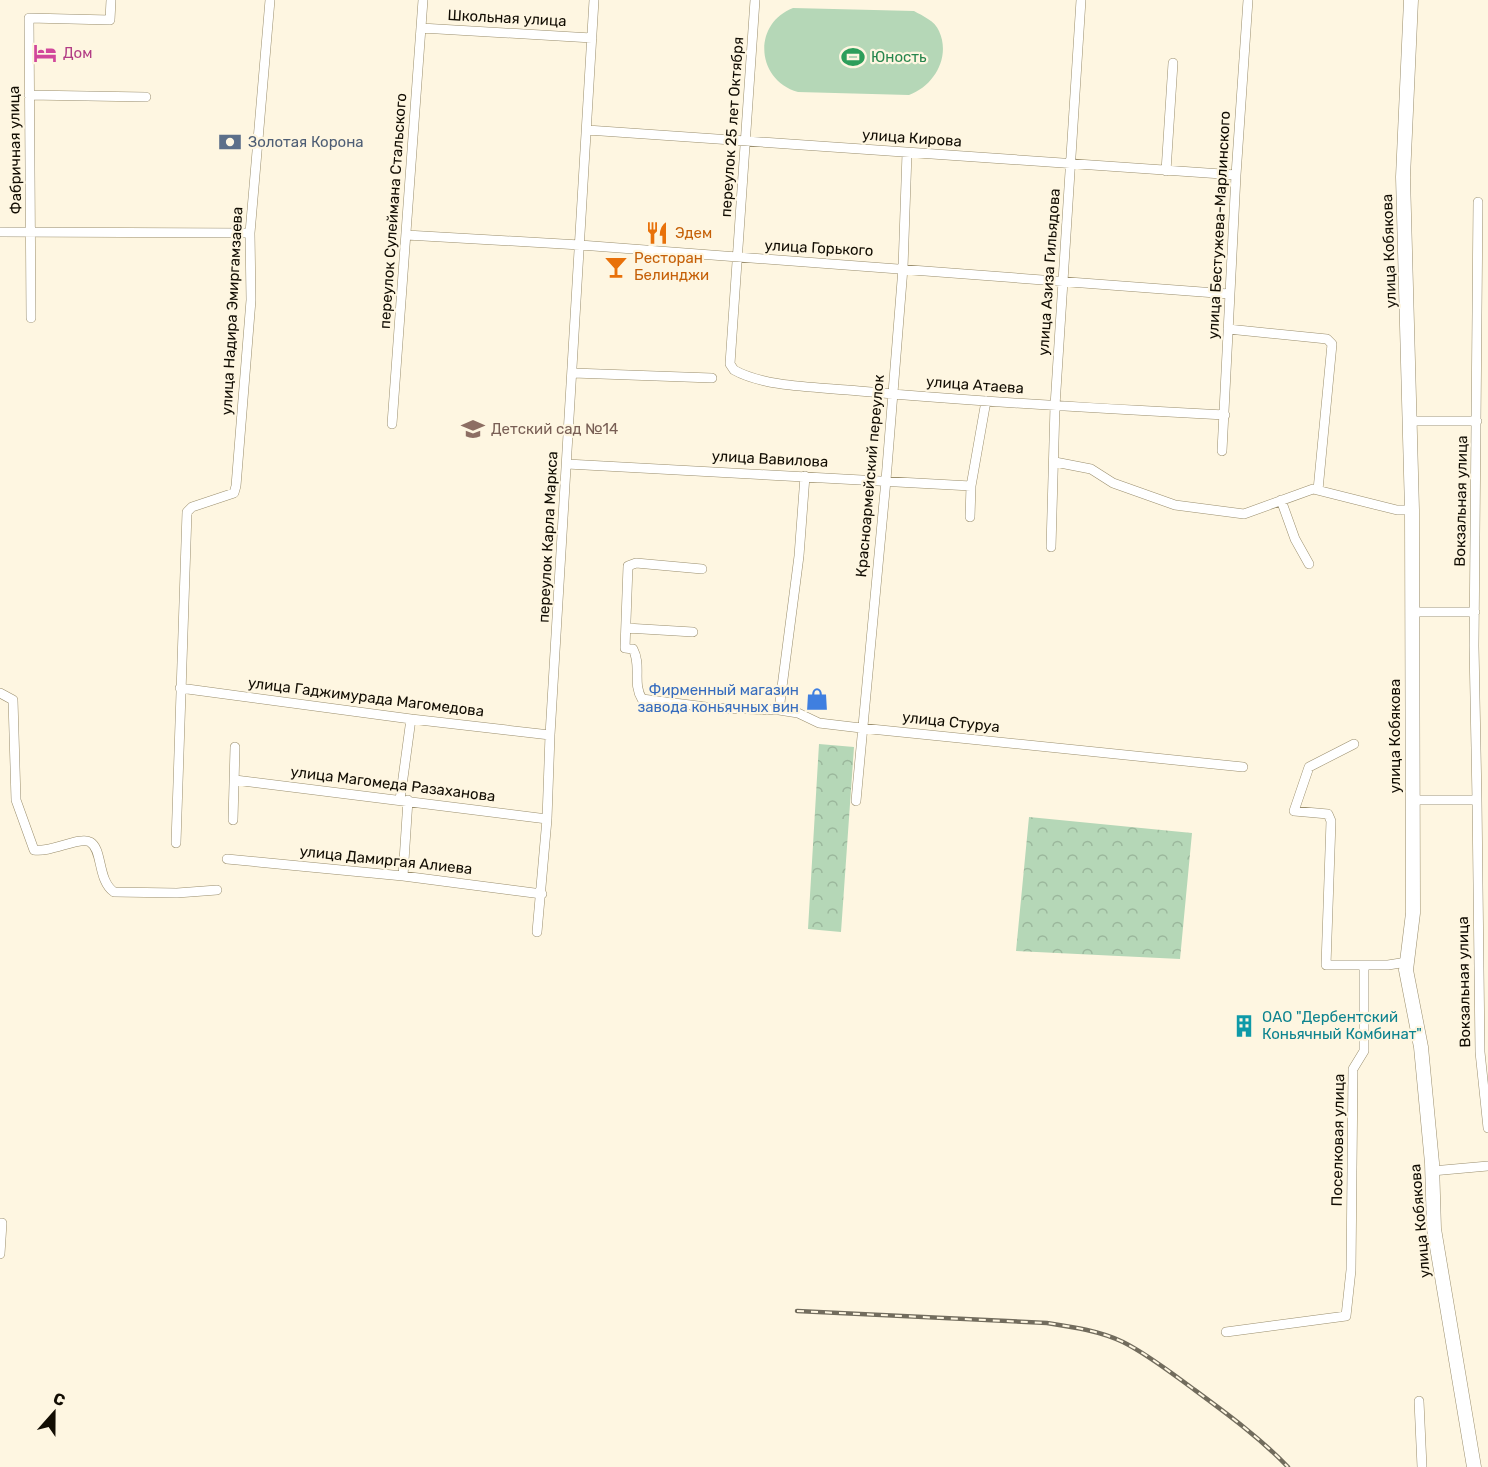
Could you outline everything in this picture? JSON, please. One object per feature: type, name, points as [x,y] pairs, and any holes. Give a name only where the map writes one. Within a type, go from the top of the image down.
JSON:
[{"type":"street","name":"Фабричная улица","points":[[31,318],[29,18],[110,20],[111,0]]},
{"type":"street","name":"улица Надира Эмиргамзаева","points":[[176,843],[188,512],[192,507],[234,493],[236,486],[251,300],[250,233],[270,0]]},
{"type":"street","name":"переулок Сулеймана Стальского","points":[[392,424],[423,0]]},
{"type":"street","name":"переулок Карла Маркса","points":[[537,932],[547,819],[550,735],[594,0]]},
{"type":"street","name":"переулок 25 лет Октября","points":[[730,364],[755,0]]},
{"type":"street","name":"улица Азиза Гильядова","points":[[1052,547],[1055,406],[1065,281],[1081,0]]},
{"type":"street","name":"улица Бестужева-Марлинского","points":[[1222,451],[1229,294],[1248,0]]},
{"type":"street","name":"улица Кобякова","points":[[1411,0],[1403,177],[1407,249],[1408,421],[1412,510],[1413,913],[1407,962],[1409,990],[1415,1006],[1421,1047],[1432,1171],[1434,1228],[1440,1275],[1474,1467]]},
{"type":"street","name":"Школьная улица","points":[[421,28],[592,38]]},
{"type":"street","points":[[1166,171],[1173,63]]},
{"type":"street","points":[[29,95],[146,97]]},
{"type":"street","name":"улица Кирова","points":[[587,130],[1236,176]]},
{"type":"street","name":"Красноармейский переулок","points":[[856,801],[903,268],[907,153]]},
{"type":"street","name":"Вокзальная улица","points":[[1478,202],[1475,612],[1477,800],[1480,1053],[1488,1128]]},
{"type":"street","points":[[0,232],[250,233]]},
{"type":"street","name":"улица Горького","points":[[406,235],[580,245],[738,259],[903,268],[1229,294]]},
{"type":"street","points":[[1228,329],[1327,339],[1332,344],[1318,490]]},
{"type":"street","name":"улица Атаева","points":[[730,364],[734,370],[757,379],[893,394],[1225,415]]},
{"type":"street","points":[[573,373],[712,378]]},
{"type":"street","points":[[970,517],[971,486],[986,401]]},
{"type":"street","points":[[1408,421],[1477,421]]},
{"type":"street","points":[[1055,462],[1091,469],[1113,483],[1175,505],[1244,514],[1258,511],[1306,491],[1318,490],[1397,510],[1412,510]]},
{"type":"street","name":"улица Вавилова","points":[[567,464],[971,486]]},
{"type":"street","points":[[779,710],[799,556],[805,476]]},
{"type":"street","points":[[1281,500],[1295,539],[1309,564]]},
{"type":"street","points":[[693,632],[626,628],[628,566],[636,563],[702,569]]},
{"type":"street","points":[[1412,612],[1475,612]]},
{"type":"street","name":"улица Стуруа","points":[[626,628],[625,648],[633,650],[638,658],[636,690],[642,699],[779,710],[798,713],[819,723],[1243,767]]},
{"type":"street","name":"улица Гаджимурада Магомедова","points":[[180,688],[411,720],[550,735]]},
{"type":"street","points":[[0,693],[13,700],[16,800],[34,850],[43,852],[84,840],[91,842],[96,848],[106,886],[114,892],[177,893],[216,890]]},
{"type":"street","points":[[403,876],[404,800],[411,720]]},
{"type":"street","points":[[1354,744],[1309,767],[1294,811],[1328,814],[1331,821],[1326,965],[1407,962]]},
{"type":"street","points":[[233,820],[235,747]]},
{"type":"street","name":"улица Магомеда Разаханова","points":[[235,780],[547,819]]},
{"type":"street","points":[[1412,800],[1477,800]]},
{"type":"street","name":"улица Дамиргая Алиева","points":[[227,859],[403,876],[542,894]]},
{"type":"street","name":"Поселковая улица","points":[[1226,1332],[1346,1316],[1351,1270],[1353,1070],[1364,1051],[1364,964]]},
{"type":"street","points":[[1432,1171],[1488,1166]]},
{"type":"street","points":[[0,1223],[2,1224],[0,1254]]},
{"type":"street","points":[[1419,1401],[1422,1467]]},
{"type":"green space","name":"Юность","points":[[793,8],[914,11],[932,22],[939,31],[943,51],[938,69],[926,85],[909,95],[798,92],[784,86],[774,76],[767,64],[764,52],[765,38],[771,26],[780,16]]},
{"type":"green space","points":[[819,744],[854,747],[841,932],[808,929]]},
{"type":"green space","points":[[1029,817],[1192,833],[1180,959],[1016,951]]},
{"type":"railway","points":[[797,1311],[1047,1323],[1105,1335],[1132,1347],[1167,1370],[1242,1426],[1288,1467]]},
{"type":"place","name":"Дом","points":[[45,53]]},
{"type":"place","name":"Юность","points":[[853,57]]},
{"type":"place","name":"Золотая Корона","points":[[230,142]]},
{"type":"place","name":"Эдем","points":[[657,233]]},
{"type":"place","name":"Ресторан Белинджи","points":[[616,267]]},
{"type":"place","name":"Детский сад №14","points":[[473,429]]},
{"type":"place","name":"Фирменный магазин завода коньячных вин","points":[[817,699]]},
{"type":"place","name":"ОАО \"Дербентский Коньячный Комбинат\"","points":[[1244,1026]]}]
